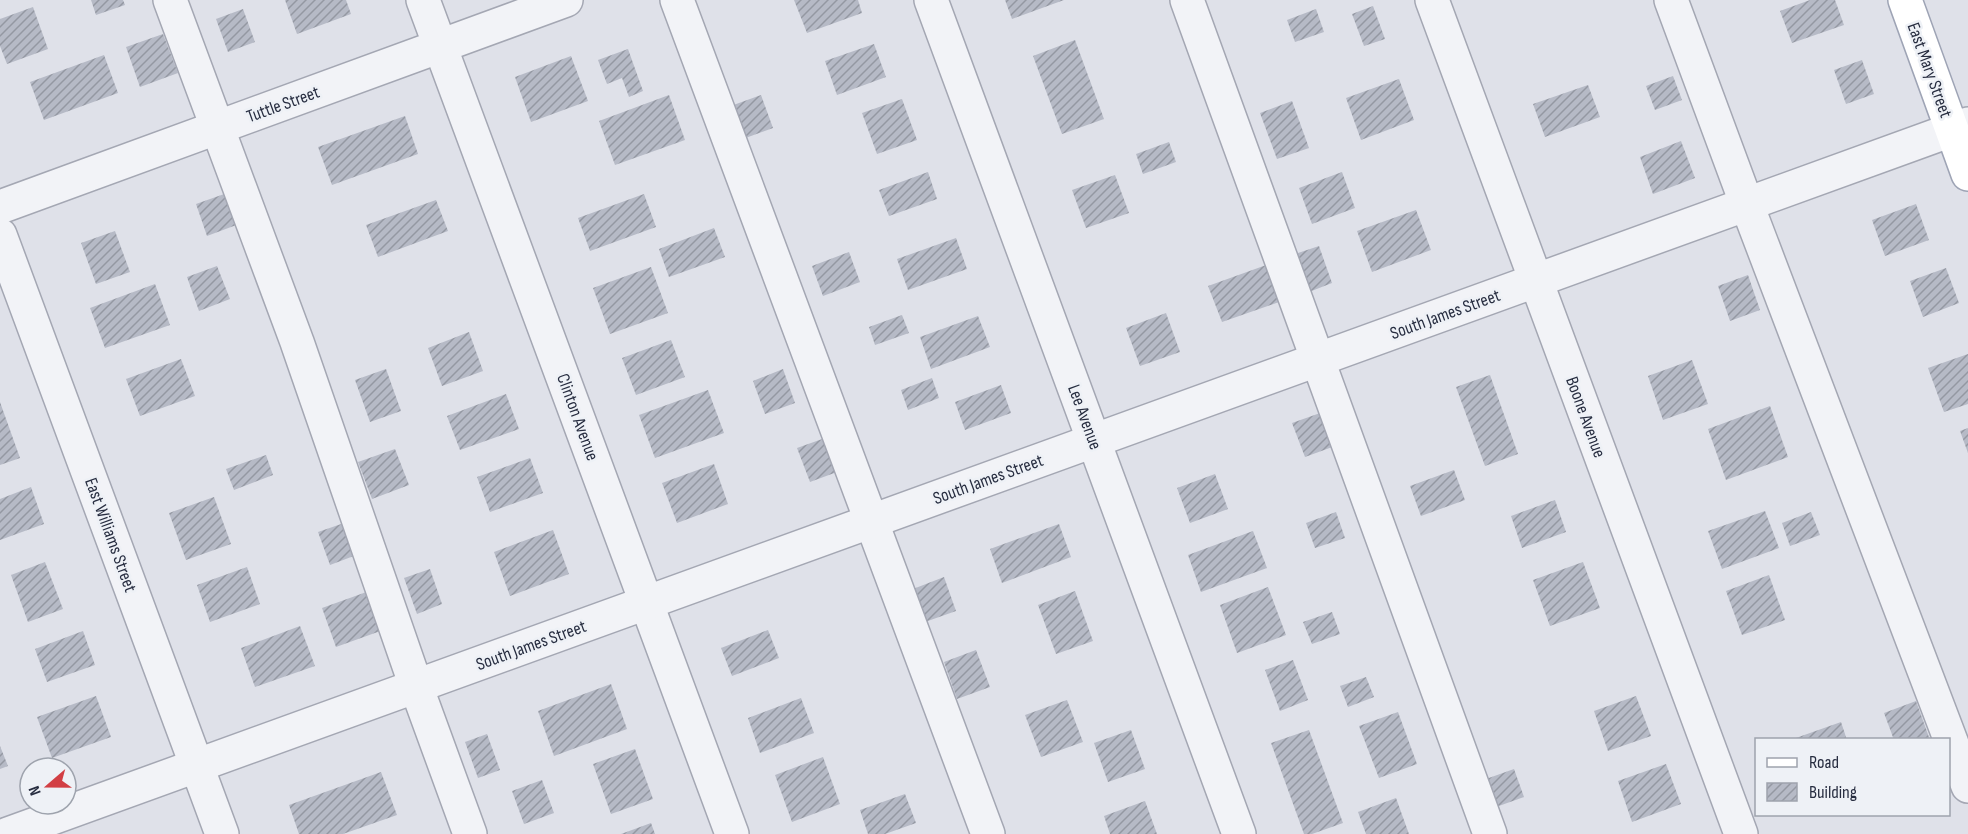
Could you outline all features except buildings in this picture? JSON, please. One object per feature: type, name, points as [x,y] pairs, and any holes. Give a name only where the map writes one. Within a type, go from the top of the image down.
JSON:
[{"type":"main road","name":"East Mary Street","points":[[1905,0],[1960,127],[1968,174]]},
{"type":"street","points":[[170,0],[297,342],[416,687],[470,834]]},
{"type":"street","name":"Clinton Avenue","points":[[423,0],[732,834]]},
{"type":"street","name":"Tuttle Street","points":[[0,207],[566,0]]},
{"type":"street","points":[[677,0],[988,834]]},
{"type":"street","name":"Lee Avenue","points":[[931,0],[1239,834]]},
{"type":"street","points":[[1187,0],[1490,834]]},
{"type":"street","name":"Boone Avenue","points":[[1432,0],[1741,834]]},
{"type":"street","points":[[1671,0],[1950,738]]},
{"type":"street","name":"South James Street","points":[[8,834],[1960,127]]},
{"type":"street","name":"East Williams Street","points":[[0,235],[222,834]]},
{"type":"street","points":[[1950,739],[1968,786]]}]
